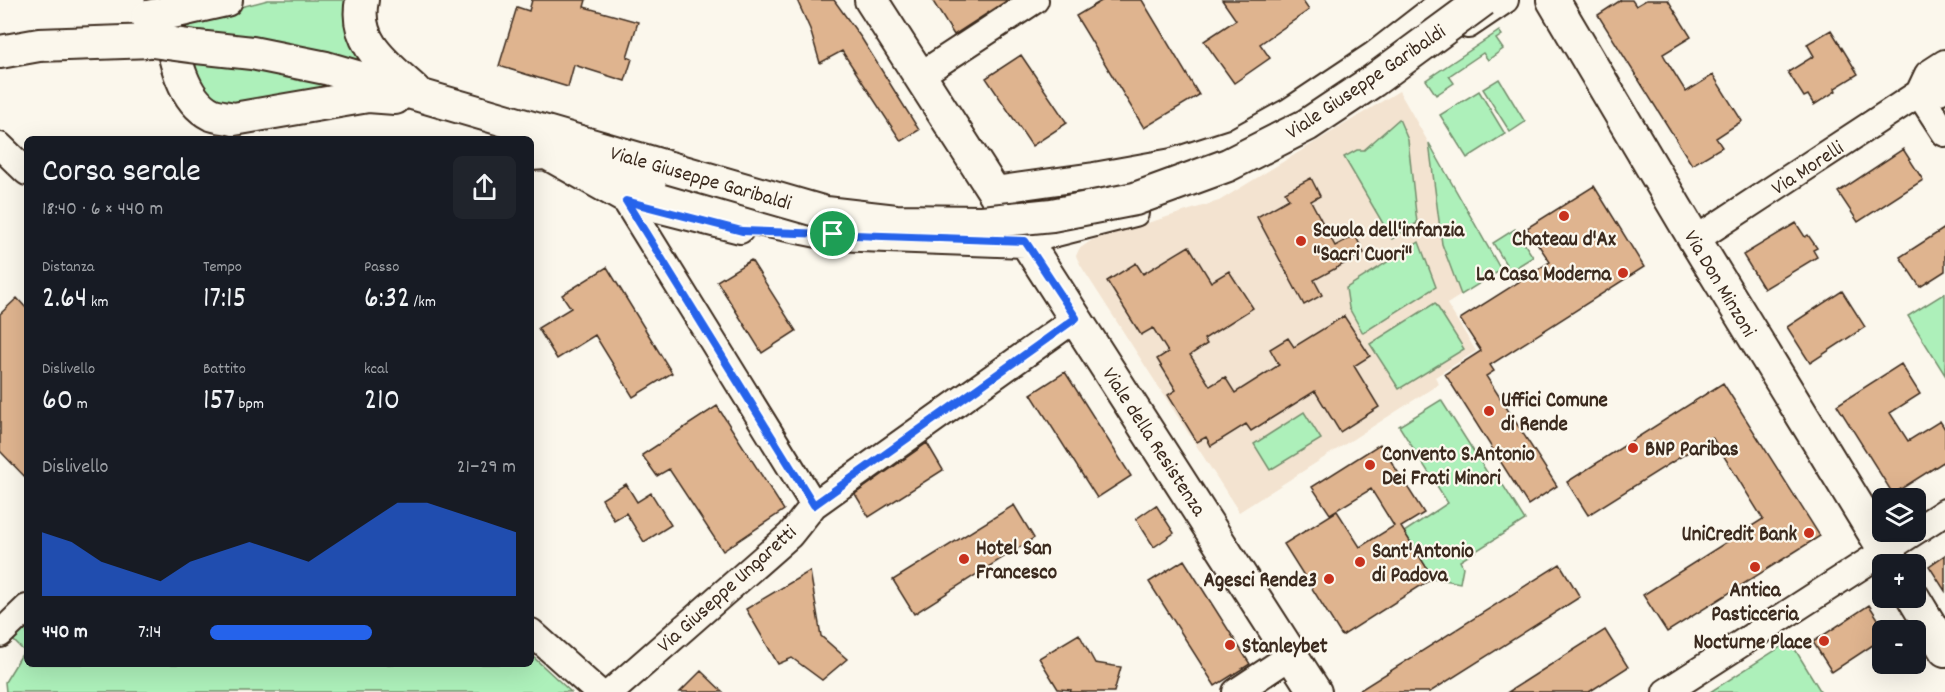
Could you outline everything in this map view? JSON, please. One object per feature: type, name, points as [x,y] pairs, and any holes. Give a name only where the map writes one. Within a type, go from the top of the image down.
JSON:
[{"type":"main road","points":[[0,52],[162,17],[226,0]]},
{"type":"main road","points":[[362,0],[360,12],[364,38],[390,69],[428,97]]},
{"type":"main road","name":"Viale della Resistenza","points":[[871,0],[1315,692]]},
{"type":"main road","name":"Viale Giuseppe Garibaldi","points":[[162,17],[197,47],[252,53],[326,68],[826,213],[896,220],[982,222],[1052,215],[1135,199],[1228,165],[1307,125],[1373,81],[1483,0]]},
{"type":"main road","name":"Via Don Minzoni","points":[[1553,0],[1695,240],[1887,554]]},
{"type":"main road","points":[[162,17],[176,62],[198,104],[212,114],[234,119],[368,96],[428,97]]},
{"type":"main road","points":[[563,137],[624,178],[733,214],[833,234],[1025,241]]},
{"type":"main road","points":[[1920,608],[1945,650]]},
{"type":"street","points":[[919,76],[1035,0]]},
{"type":"street","points":[[994,190],[1172,162],[1234,142],[1290,111],[1374,55],[1445,0]]},
{"type":"street","points":[[1025,241],[1138,213],[1215,184],[1307,137],[1505,0]]},
{"type":"street","name":"Via Morelli","points":[[1919,93],[1928,74],[1945,63]]},
{"type":"street","name":"Via Morelli","points":[[1695,240],[1919,93],[1939,91],[1945,88]]},
{"type":"street","points":[[1919,93],[1945,133]]},
{"type":"street","points":[[0,146],[24,169]]},
{"type":"street","points":[[534,157],[546,156],[626,201],[742,231],[833,234]]},
{"type":"street","points":[[626,201],[814,505]]},
{"type":"street","name":"Via Giuseppe Ungaretti","points":[[611,692],[790,535],[814,505],[1076,318]]},
{"type":"street","points":[[1893,554],[1945,512]]},
{"type":"street","points":[[1666,692],[1872,567]]},
{"type":"street","points":[[0,634],[24,611]]},
{"type":"street","points":[[534,635],[598,692]]},
{"type":"street","points":[[1236,692],[1292,655]]},
{"type":"shaded area","points":[[1399,91],[1501,270],[1447,304],[1476,351],[1435,377],[1439,384],[1239,512],[1076,256],[1079,249],[1092,240],[1219,201]]},
{"type":"green space","points":[[268,0],[357,0],[370,65],[149,31]]},
{"type":"green space","points":[[1499,31],[1502,35],[1496,39],[1503,49],[1488,60],[1483,53],[1449,76],[1454,83],[1436,95],[1426,80]]},
{"type":"green space","points":[[186,60],[262,69],[355,89],[210,106]]},
{"type":"green space","points":[[1499,79],[1525,122],[1510,132],[1483,89]]},
{"type":"green space","points":[[1479,91],[1505,134],[1467,158],[1440,115]]},
{"type":"green space","points":[[1399,119],[1408,140],[1417,223],[1392,239],[1344,157],[1357,150],[1364,150]]},
{"type":"green space","points":[[1429,143],[1501,270],[1461,295],[1442,244]]},
{"type":"green space","points":[[1515,229],[1533,257],[1510,271],[1493,243]]},
{"type":"green space","points":[[1419,242],[1436,287],[1363,333],[1349,308],[1346,288]]},
{"type":"green space","points":[[1945,293],[1945,375],[1908,316]]},
{"type":"green space","points":[[1435,303],[1464,349],[1399,389],[1370,344]]},
{"type":"green space","points":[[1441,400],[1490,477],[1496,474],[1525,520],[1460,561],[1463,567],[1460,583],[1433,578],[1404,532],[1448,503],[1399,426]]},
{"type":"green space","points":[[1304,412],[1321,439],[1270,470],[1254,444]]},
{"type":"green space","points":[[24,626],[24,651],[11,638]]},
{"type":"green space","points":[[1790,641],[1821,692],[1710,692]]},
{"type":"green space","points":[[24,651],[24,667],[534,667],[534,658],[571,692],[6,692],[5,682]]},
{"type":"building","points":[[532,0],[586,0],[584,7],[638,22],[627,57],[632,59],[625,81],[574,65],[568,87],[499,66],[517,7],[529,11]]},
{"type":"building","points":[[797,0],[834,0],[862,39],[919,130],[901,141],[842,51],[820,63],[810,29]]},
{"type":"building","points":[[932,0],[1008,0],[954,35]]},
{"type":"building","points":[[1103,0],[1142,0],[1199,95],[1144,128],[1076,16]]},
{"type":"building","points":[[1222,0],[1302,0],[1309,10],[1260,44],[1270,58],[1234,83],[1204,41],[1236,20]]},
{"type":"building","points":[[1621,0],[1632,0],[1636,6],[1646,0],[1668,0],[1691,37],[1663,54],[1668,63],[1686,92],[1713,75],[1742,121],[1716,138],[1722,147],[1692,165],[1598,15]]},
{"type":"building","points":[[1831,30],[1858,74],[1835,88],[1836,91],[1814,105],[1808,95],[1804,97],[1788,72],[1814,56],[1807,44]]},
{"type":"building","points":[[1021,55],[1067,123],[1032,146],[986,78]]},
{"type":"building","points":[[1903,149],[1923,180],[1858,222],[1838,192]]},
{"type":"building","name":"Scuola dell'infanzia \"Sacri Cuori\"","points":[[1311,178],[1320,196],[1311,201],[1335,246],[1355,235],[1364,253],[1314,280],[1322,295],[1304,305],[1257,217],[1289,199],[1285,192]]},
{"type":"building","points":[[1594,186],[1644,267],[1490,365],[1494,371],[1486,376],[1557,486],[1528,505],[1445,374],[1481,351],[1460,319],[1550,262],[1527,228]]},
{"type":"building","points":[[1796,223],[1805,237],[1808,235],[1817,248],[1813,250],[1817,257],[1764,289],[1743,255]]},
{"type":"building","points":[[1945,228],[1945,271],[1920,287],[1900,257]]},
{"type":"building","points":[[1189,246],[1211,282],[1229,271],[1253,308],[1204,339],[1207,344],[1190,355],[1210,386],[1225,377],[1235,393],[1279,365],[1270,349],[1288,338],[1294,347],[1344,316],[1370,356],[1354,366],[1379,407],[1340,432],[1315,391],[1251,431],[1246,424],[1211,446],[1206,437],[1197,442],[1168,395],[1176,390],[1157,359],[1168,352],[1153,328],[1141,335],[1107,281],[1136,263],[1143,274]]},
{"type":"building","points":[[751,260],[796,331],[762,353],[717,281]]},
{"type":"building","points":[[607,267],[672,373],[633,397],[595,335],[557,359],[538,328],[571,308],[562,295]]},
{"type":"building","points":[[1842,291],[1865,327],[1810,363],[1787,327]]},
{"type":"building","points":[[17,298],[24,306],[24,476],[0,451],[0,314]]},
{"type":"building","points":[[1901,364],[1920,394],[1890,413],[1908,441],[1940,421],[1945,429],[1945,461],[1902,488],[1889,488],[1837,405]]},
{"type":"building","points":[[1065,372],[1131,476],[1097,498],[1031,394]]},
{"type":"building","points":[[1723,383],[1820,536],[1667,632],[1643,595],[1763,519],[1712,437],[1588,515],[1567,482]]},
{"type":"building","points":[[717,406],[784,510],[723,551],[669,469],[657,476],[642,455]]},
{"type":"building","points":[[927,443],[943,470],[869,517],[855,494]]},
{"type":"building","name":"Sant'Antonio di Padova","points":[[1380,444],[1424,513],[1401,527],[1433,578],[1342,636],[1284,544],[1337,511],[1360,547],[1394,526],[1371,489],[1330,514],[1312,487]]},
{"type":"building","points":[[626,484],[637,502],[651,493],[671,525],[644,542],[626,513],[614,520],[602,499]]},
{"type":"building","name":"Hotel San Francesco","points":[[1014,505],[1034,538],[914,614],[893,580]]},
{"type":"building","points":[[1156,505],[1174,533],[1154,547],[1136,519]]},
{"type":"building","points":[[1945,555],[1945,591],[1929,566]]},
{"type":"building","points":[[1184,560],[1250,664],[1215,686],[1149,582]]},
{"type":"building","points":[[1560,564],[1580,597],[1430,692],[1357,692]]},
{"type":"building","points":[[810,571],[821,636],[847,659],[822,680],[792,658],[778,664],[746,609]]},
{"type":"building","points":[[1869,605],[1879,620],[1872,620],[1872,646],[1832,672],[1813,642]]},
{"type":"building","points":[[1605,630],[1628,667],[1589,692],[1508,692]]},
{"type":"building","points":[[1079,634],[1095,663],[1121,667],[1114,692],[1070,692],[1071,690],[1058,689],[1039,658]]},
{"type":"building","points":[[701,671],[723,692],[680,692]]},
{"type":"place","name":"Chateau d'Ax","points":[[1564,216]]},
{"type":"place","name":"Scuola dell'infanzia \"Sacri Cuori\"","points":[[1301,241]]},
{"type":"place","name":"La Casa Moderna","points":[[1623,273]]},
{"type":"place","name":"Uffici Comune di Rende","points":[[1489,411]]},
{"type":"place","name":"BNP Paribas","points":[[1633,448]]},
{"type":"place","name":"Convento S.Antonio Dei Frati Minori","points":[[1370,465]]},
{"type":"place","name":"UniCredit Bank","points":[[1809,533]]},
{"type":"place","name":"Hotel San Francesco","points":[[964,559]]},
{"type":"place","name":"Sant'Antonio di Padova","points":[[1360,562]]},
{"type":"place","name":"Antica Pasticceria","points":[[1755,567]]},
{"type":"place","name":"Agesci Rende3","points":[[1329,579]]},
{"type":"place","name":"Nocturne Place","points":[[1824,641]]},
{"type":"place","name":"Stanleybet","points":[[1230,645]]},
{"type":"route","points":[[626,201],[742,231],[833,234],[1025,241],[1076,318],[814,505],[626,201]]}]
